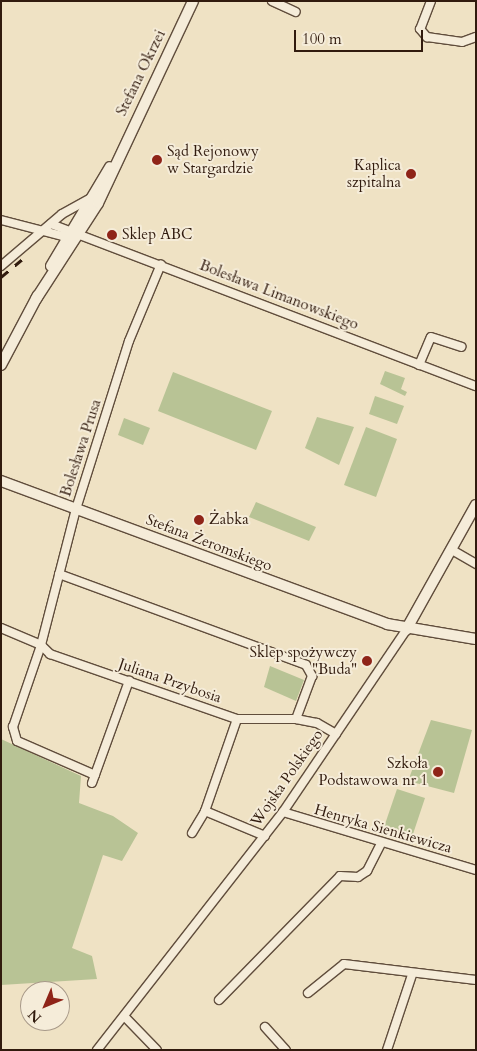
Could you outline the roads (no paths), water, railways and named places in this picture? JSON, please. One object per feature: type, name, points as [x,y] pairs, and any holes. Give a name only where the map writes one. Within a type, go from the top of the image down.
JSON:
[{"type":"street","name":"Stefana Okrzei","points":[[76,233],[116,158],[193,1]]},
{"type":"street","points":[[272,1],[296,12]]},
{"type":"street","points":[[431,1],[420,28],[427,37],[462,42],[476,37]]},
{"type":"street","name":"Stefana Okrzei","points":[[76,233],[89,199],[116,158]]},
{"type":"street","points":[[1,266],[51,224],[89,199]]},
{"type":"street","name":"Bolesława Limanowskiego","points":[[1,220],[63,236],[76,233]]},
{"type":"street","name":"Bolesława Limanowskiego","points":[[51,224],[161,264],[476,386]]},
{"type":"street","points":[[1,365],[36,299],[76,233]]},
{"type":"street","name":"Bolesława Prusa","points":[[129,681],[94,779],[12,736],[41,645],[76,509],[129,341],[161,264]]},
{"type":"street","points":[[419,364],[431,336],[461,347]]},
{"type":"street","name":"Stefana Żeromskiego","points":[[1,481],[406,630],[476,639]]},
{"type":"street","name":"Wojska Polskiego","points":[[97,1050],[283,812],[406,630],[476,505]]},
{"type":"street","points":[[452,550],[476,564]]},
{"type":"street","points":[[59,574],[306,665],[312,676],[296,719]]},
{"type":"street","name":"Juliana Przybosia","points":[[1,628],[41,645],[50,654],[237,719],[296,719],[317,723],[336,734]]},
{"type":"street","points":[[192,833],[204,811],[237,719]]},
{"type":"street","points":[[204,811],[265,836]]},
{"type":"street","name":"Henryka Sienkiewicza","points":[[283,812],[476,870]]},
{"type":"street","points":[[219,1000],[340,876],[358,877],[367,871],[381,843]]},
{"type":"street","points":[[308,992],[344,964],[412,975],[422,971],[476,980]]},
{"type":"street","points":[[387,1050],[412,975]]},
{"type":"street","points":[[124,1016],[157,1050]]},
{"type":"street","points":[[266,1027],[286,1050]]},
{"type":"railway","points":[[1,277],[25,257]]},
{"type":"place","name":"Sąd Rejonowy w Stargardzie","points":[[157,160]]},
{"type":"place","name":"Kaplica szpitalna","points":[[411,174]]},
{"type":"place","name":"Sklep ABC","points":[[112,235]]},
{"type":"place","name":"Żabka","points":[[199,520]]},
{"type":"place","name":"Sklep spożywczy \"Buda\"","points":[[367,661]]},
{"type":"place","name":"Szkoła Podstawowa nr 1","points":[[438,772]]}]
